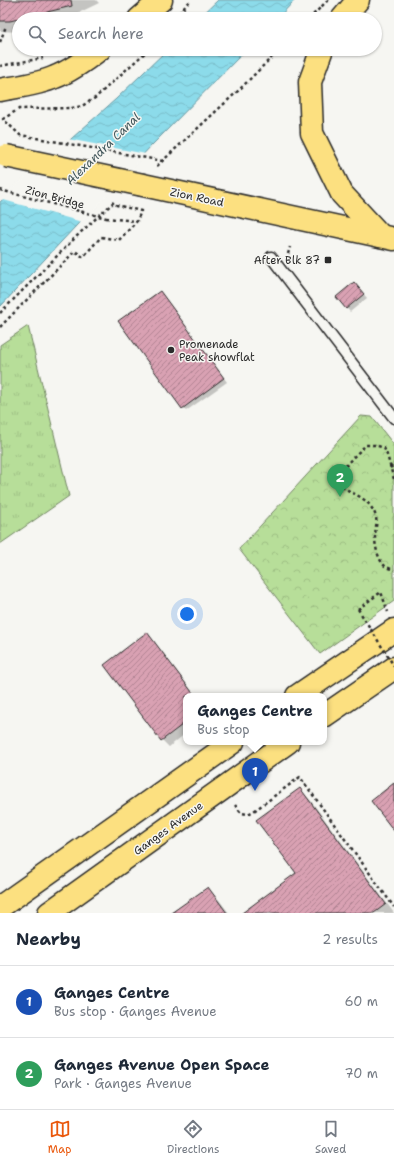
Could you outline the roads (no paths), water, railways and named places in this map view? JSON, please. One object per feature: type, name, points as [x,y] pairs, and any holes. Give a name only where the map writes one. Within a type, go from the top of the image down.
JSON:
[{"type":"main road","points":[[147,12],[160,0]]},
{"type":"main road","points":[[348,12],[358,0]]},
{"type":"main road","points":[[0,90],[55,78],[90,56]]},
{"type":"main road","points":[[319,56],[310,82],[312,133],[342,194],[387,238]]},
{"type":"main road","name":"Zion Road","points":[[3,156],[387,238]]},
{"type":"main road","points":[[301,693],[391,620]]},
{"type":"main road","points":[[327,714],[394,667]]},
{"type":"main road","points":[[0,907],[229,745]]},
{"type":"main road","name":"Ganges Avenue","points":[[49,913],[284,745]]},
{"type":"lane","points":[[271,256],[394,418]]},
{"type":"water","points":[[218,0],[295,0],[284,12],[205,12]]},
{"type":"water","name":"Alexandra Canal","points":[[161,56],[240,56],[152,145],[0,307],[0,202],[116,99]]},
{"type":"place","name":"After Blk 87","points":[[328,260]]},
{"type":"place","name":"Promenade Peak showflat","points":[[171,350]]},
{"type":"place","name":"Ganges Avenue Open Space","points":[[340,497]]},
{"type":"place","name":"Ganges Centre","points":[[255,791]]}]
